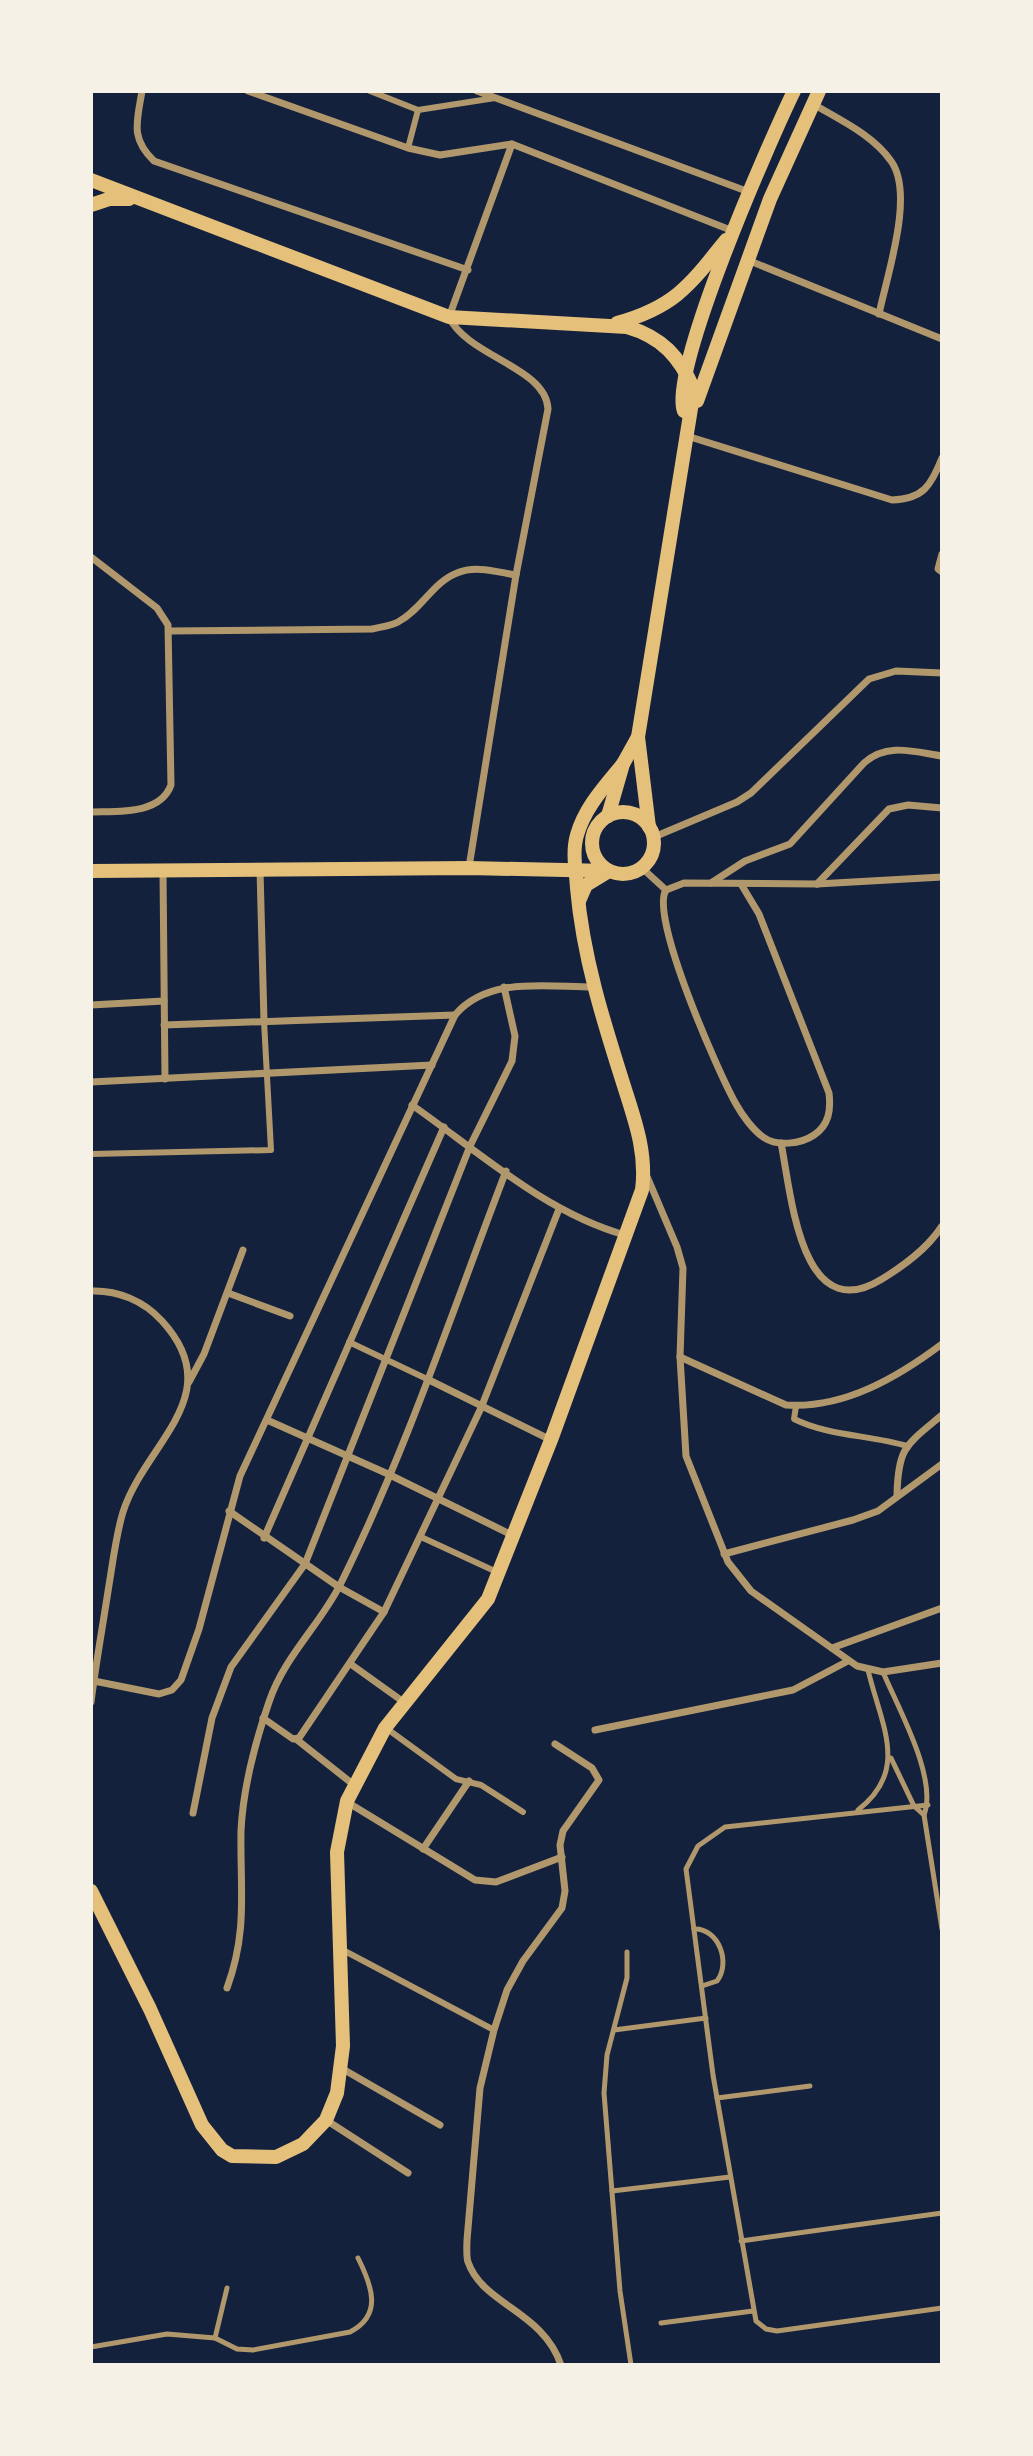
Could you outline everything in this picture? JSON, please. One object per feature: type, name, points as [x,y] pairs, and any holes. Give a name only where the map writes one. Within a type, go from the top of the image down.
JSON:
[{"type":"main road","points":[[685,369],[733,231],[789,93]]},
{"type":"main road","points":[[688,429],[770,200],[816,97]]},
{"type":"main road","points":[[91,180],[449,317],[609,325],[644,331],[659,340],[685,369],[694,390],[638,737],[654,849],[642,868],[620,874],[575,869],[469,868],[91,871]]},
{"type":"main road","points":[[91,205],[109,199],[138,200]]},
{"type":"main road","points":[[609,325],[640,316],[684,292],[733,231]]},
{"type":"main road","points":[[609,871],[598,863],[593,851],[593,837],[603,820],[623,764],[638,737]]},
{"type":"main road","points":[[91,1891],[150,2009],[202,2125],[222,2150],[232,2155],[276,2157],[303,2144],[326,2120],[337,2093],[341,2068],[344,2018],[337,1852],[347,1801],[385,1728],[475,1618],[499,1573],[627,1236],[645,1172],[640,1136],[593,987],[575,869],[577,833],[596,796],[623,764]]},
{"type":"main road","points":[[575,847],[583,835],[603,820],[631,813],[651,832]]},
{"type":"main road","points":[[578,902],[586,885],[609,871]]},
{"type":"street","points":[[142,91],[136,134],[139,147],[154,161],[468,270]]},
{"type":"street","points":[[248,91],[408,148],[440,155],[512,144],[733,231]]},
{"type":"street","points":[[370,91],[418,110],[495,98]]},
{"type":"street","points":[[477,91],[750,192]]},
{"type":"street","points":[[816,97],[862,133],[891,160],[898,173],[902,198],[879,314]]},
{"type":"street","points":[[408,148],[418,110]]},
{"type":"street","points":[[469,868],[547,398],[539,385],[528,377],[463,337],[449,317],[512,144]]},
{"type":"street","points":[[750,261],[942,339]]},
{"type":"street","points":[[688,429],[892,500],[911,499],[933,482],[942,458]]},
{"type":"street","points":[[942,554],[938,569],[942,572]]},
{"type":"street","points":[[91,558],[157,608],[165,619],[169,631],[171,785],[168,792],[152,806],[91,812]]},
{"type":"street","points":[[169,631],[372,629],[397,623],[440,584],[457,573],[476,569],[516,575]]},
{"type":"street","points":[[651,832],[737,802],[751,793],[869,679],[896,671],[942,673]]},
{"type":"street","points":[[711,883],[733,867],[790,844],[864,763],[878,753],[896,750],[942,756]]},
{"type":"street","points":[[817,884],[889,808],[908,805],[942,808]]},
{"type":"street","points":[[642,868],[666,890]]},
{"type":"street","points":[[91,1154],[271,1150],[260,870]]},
{"type":"street","points":[[163,871],[165,1079]]},
{"type":"street","points":[[741,884],[758,914],[829,1093],[831,1107],[823,1128],[812,1137],[794,1143],[781,1143],[762,1136],[736,1105],[676,963],[661,897],[666,890],[684,883],[817,884],[942,877]]},
{"type":"street","points":[[193,1812],[212,1718],[231,1667],[304,1564],[349,1457],[470,1146],[516,1049],[504,987]]},
{"type":"street","points":[[94,1681],[159,1694],[172,1690],[181,1680],[199,1629],[240,1476],[455,1015],[468,1000],[491,989],[593,987]]},
{"type":"street","points":[[91,1005],[164,1002]]},
{"type":"street","points":[[164,1025],[455,1015]]},
{"type":"street","points":[[91,1082],[432,1065]]},
{"type":"street","points":[[412,1105],[559,1209],[594,1227],[627,1236]]},
{"type":"street","points":[[264,1538],[444,1127]]},
{"type":"street","points":[[781,1143],[802,1249],[816,1271],[835,1288],[852,1291],[870,1286],[907,1263],[942,1226]]},
{"type":"street","points":[[227,1988],[239,1956],[243,1925],[241,1829],[251,1766],[277,1677],[339,1587],[427,1379],[506,1171]]},
{"type":"street","points":[[645,1172],[677,1247],[682,1268],[680,1357],[686,1456],[734,1573],[751,1591],[848,1661],[869,1670],[883,1672],[942,1663]]},
{"type":"street","points":[[296,1739],[352,1665],[384,1612],[481,1408],[559,1209]]},
{"type":"street","points":[[91,1702],[124,1510],[138,1479],[186,1402],[189,1383],[204,1354],[243,1250]]},
{"type":"street","points":[[91,1291],[124,1295],[162,1320],[181,1349],[189,1383]]},
{"type":"street","points":[[228,1293],[290,1316]]},
{"type":"street","points":[[349,1342],[551,1440]]},
{"type":"street","points":[[680,1357],[786,1405],[796,1406],[840,1398],[880,1384],[907,1370],[942,1344]]},
{"type":"street","points":[[796,1406],[794,1419],[810,1427],[877,1437],[907,1446]]},
{"type":"street","points":[[897,1495],[898,1463],[907,1446],[942,1415]]},
{"type":"street","points":[[267,1420],[388,1474],[514,1536]]},
{"type":"street","points":[[724,1554],[878,1511],[942,1464]]},
{"type":"street","points":[[229,1511],[264,1538],[339,1587],[384,1612]]},
{"type":"street","points":[[421,1537],[499,1573]]},
{"type":"street","points":[[832,1648],[942,1608]]},
{"type":"street","points":[[595,1730],[793,1690],[848,1661]]},
{"type":"street","points":[[352,1665],[405,1703]]},
{"type":"street","points":[[264,1718],[296,1739],[354,1785]]},
{"type":"street","points":[[385,1728],[456,1779],[481,1785],[523,1812]]},
{"type":"street","points":[[555,1744],[592,1768],[598,1774],[599,1780],[563,1831],[565,1891],[562,1909],[523,1961],[507,1990],[494,2030],[480,2088],[467,2240],[468,2262],[480,2280],[498,2299],[524,2314],[542,2331],[561,2365]]},
{"type":"street","points":[[423,1849],[468,1781]]},
{"type":"street","points":[[347,1801],[475,1880],[496,1882],[562,1857]]},
{"type":"street","points":[[340,1948],[494,2030]]},
{"type":"street","points":[[341,2068],[440,2125]]},
{"type":"street","points":[[326,2120],[408,2173]]},
{"type":"lane","points":[[869,1670],[889,1755],[914,1806],[924,1815]]},
{"type":"lane","points":[[883,1672],[920,1762],[928,1805],[924,1815],[942,1928]]},
{"type":"lane","points":[[856,1812],[872,1800],[883,1784],[889,1755]]},
{"type":"lane","points":[[928,1805],[725,1827],[707,1837],[691,1857],[687,1869],[717,2098],[753,2311],[761,2326],[777,2331],[942,2308]]},
{"type":"lane","points":[[694,1929],[707,1931],[719,1942],[723,1969],[717,1981],[702,1986]]},
{"type":"lane","points":[[627,1952],[627,1978],[607,2055],[604,2093],[620,2291],[631,2365]]},
{"type":"lane","points":[[614,2030],[706,2018]]},
{"type":"lane","points":[[717,2098],[810,2086]]},
{"type":"lane","points":[[612,2191],[730,2176]]},
{"type":"lane","points":[[741,2241],[942,2213]]},
{"type":"lane","points":[[91,2347],[167,2334],[215,2338],[237,2349],[253,2350],[349,2332],[359,2326],[373,2307],[373,2294],[358,2258]]},
{"type":"lane","points":[[215,2338],[227,2288]]},
{"type":"lane","points":[[661,2323],[753,2311]]}]
